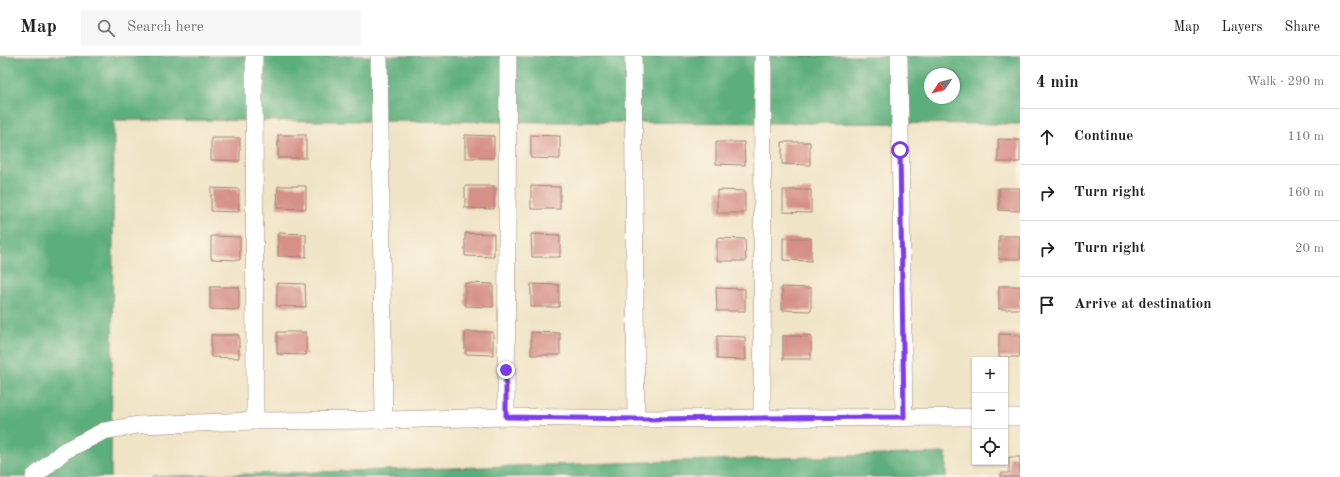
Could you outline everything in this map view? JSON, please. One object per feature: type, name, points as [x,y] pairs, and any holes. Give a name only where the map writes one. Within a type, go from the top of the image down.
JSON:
[{"type":"street","points":[[254,56],[255,421]]},
{"type":"street","points":[[379,56],[384,420]]},
{"type":"street","points":[[506,417],[508,56]]},
{"type":"street","points":[[633,56],[636,419]]},
{"type":"street","points":[[762,418],[763,56]]},
{"type":"street","points":[[898,56],[904,417]]},
{"type":"street","points":[[34,477],[64,451],[104,431],[138,425],[255,421],[506,417],[636,419],[972,417]]},
{"type":"street","points":[[1008,417],[1020,417]]},
{"type":"green space","points":[[0,56],[1020,56],[1020,124],[114,120],[111,477],[0,477]]},
{"type":"green space","points":[[946,453],[946,477],[151,477]]},
{"type":"building","points":[[278,135],[306,135],[306,158],[278,158]]},
{"type":"building","points":[[465,135],[494,136],[494,158],[465,158]]},
{"type":"building","points":[[531,135],[560,136],[560,159],[531,158]]},
{"type":"building","points":[[211,138],[240,138],[240,161],[211,160]]},
{"type":"building","points":[[998,139],[1020,140],[1020,162],[998,162]]},
{"type":"building","points":[[716,142],[744,142],[745,165],[716,164]]},
{"type":"building","points":[[782,142],[810,142],[810,165],[782,164]]},
{"type":"building","points":[[278,186],[306,186],[306,209],[277,208]]},
{"type":"building","points":[[465,186],[494,186],[494,209],[465,208]]},
{"type":"building","points":[[531,186],[560,187],[560,209],[531,209]]},
{"type":"building","points":[[211,188],[239,189],[239,212],[211,211]]},
{"type":"building","points":[[999,188],[1020,188],[1020,211],[999,210]]},
{"type":"building","points":[[717,190],[745,191],[745,213],[717,213]]},
{"type":"building","points":[[783,190],[811,190],[811,213],[783,212]]},
{"type":"building","points":[[278,233],[306,234],[306,257],[278,256]]},
{"type":"building","points":[[465,233],[494,234],[494,257],[465,256]]},
{"type":"building","points":[[531,234],[560,235],[560,257],[532,257]]},
{"type":"building","points":[[211,236],[240,237],[240,260],[211,259]]},
{"type":"building","points":[[999,236],[1020,236],[1020,259],[999,259]]},
{"type":"building","points":[[717,238],[745,239],[746,261],[717,261]]},
{"type":"building","points":[[783,238],[811,238],[811,261],[783,260]]},
{"type":"building","points":[[277,283],[305,284],[306,307],[277,306]]},
{"type":"building","points":[[465,283],[493,284],[493,307],[465,306]]},
{"type":"building","points":[[531,284],[559,285],[559,307],[531,307]]},
{"type":"building","points":[[999,286],[1020,286],[1020,309],[999,309]]},
{"type":"building","points":[[210,287],[239,287],[239,310],[210,309]]},
{"type":"building","points":[[782,287],[811,288],[811,311],[782,310]]},
{"type":"building","points":[[716,288],[745,289],[745,311],[717,311]]},
{"type":"building","points":[[277,332],[306,332],[306,355],[277,354]]},
{"type":"building","points":[[465,332],[493,332],[493,355],[465,354]]},
{"type":"building","points":[[531,332],[560,333],[560,355],[531,355]]},
{"type":"building","points":[[999,334],[1020,335],[1020,357],[999,357]]},
{"type":"building","points":[[211,335],[239,335],[239,358],[211,357]]},
{"type":"building","points":[[717,336],[745,337],[746,360],[717,359]]},
{"type":"building","points":[[783,336],[811,336],[811,359],[783,359]]},
{"type":"building","points":[[1009,457],[1020,457],[1020,477],[1001,477],[1001,473],[1009,473]]},
{"type":"route","points":[[506,370],[506,417],[636,419],[904,417],[900,150]]}]
